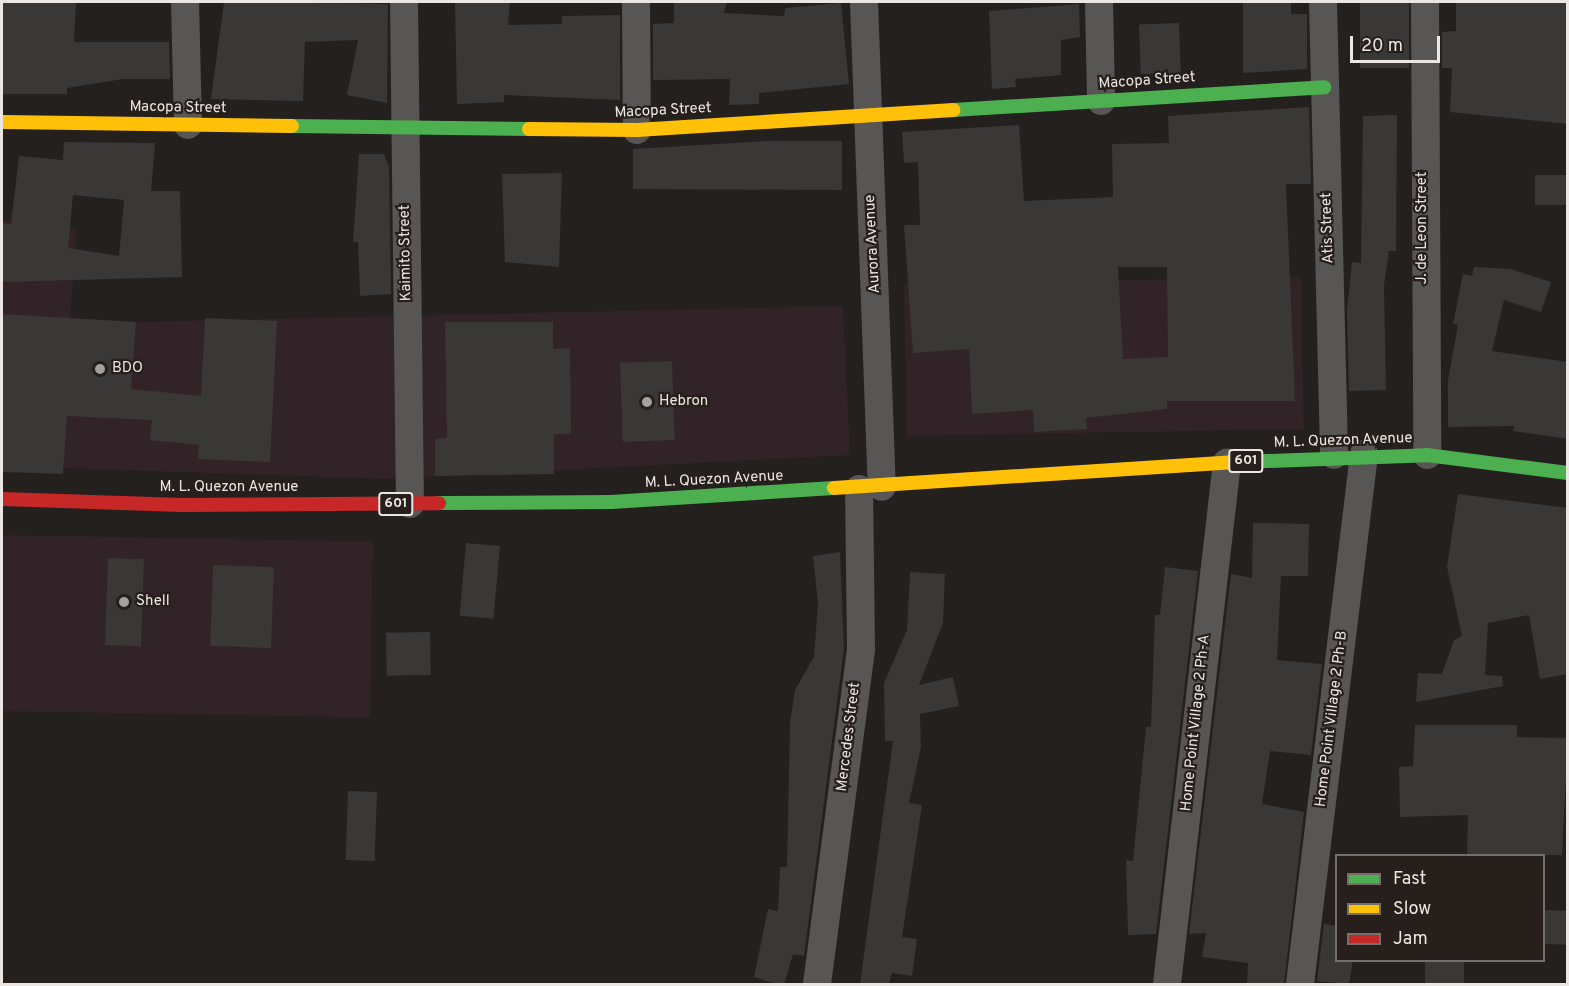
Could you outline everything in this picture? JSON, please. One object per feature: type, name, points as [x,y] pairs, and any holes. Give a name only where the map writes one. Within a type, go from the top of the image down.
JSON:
[{"type":"main road","name":"Macopa Street","points":[[2,122],[405,130],[637,130],[1324,87]]},
{"type":"main road","name":"M. L. Quezon Avenue","points":[[2,499],[410,504],[611,502],[871,488],[1334,455],[1427,455]]},
{"type":"main road","name":"601","points":[[1427,455],[1568,473]]},
{"type":"street","points":[[185,2],[188,125]]},
{"type":"street","name":"Kaimito Street","points":[[404,2],[410,504]]},
{"type":"street","points":[[636,2],[637,130]]},
{"type":"street","name":"Aurora Avenue","points":[[864,2],[871,488]]},
{"type":"street","points":[[1099,2],[1101,101]]},
{"type":"street","name":"Atis Street","points":[[1323,2],[1334,455]]},
{"type":"street","name":"J. de Leon Street","points":[[1425,2],[1427,455]]},
{"type":"street","name":"Home Point Village 2 Ph-B","points":[[1300,984],[1364,454]]},
{"type":"street","name":"Home Point Village 2 Ph-A","points":[[1167,984],[1227,462]]},
{"type":"street","name":"Mercedes Street","points":[[817,984],[861,649],[871,488]]},
{"type":"shaded area","points":[[2,220],[77,228],[70,318],[136,322],[843,306],[850,455],[385,479],[2,466]]},
{"type":"shaded area","points":[[1301,277],[1304,429],[907,436],[904,284]]},
{"type":"shaded area","points":[[2,535],[373,541],[370,717],[2,711]]},
{"type":"building","points":[[2,2],[76,2],[74,42],[169,42],[170,79],[123,79],[67,88],[67,94],[2,94]]},
{"type":"building","points":[[224,2],[388,4],[387,103],[347,95],[358,40],[305,42],[303,101],[211,99]]},
{"type":"building","points":[[455,2],[510,2],[508,25],[562,24],[562,16],[620,15],[620,100],[504,95],[504,102],[457,104]]},
{"type":"building","points":[[674,2],[727,2],[724,13],[784,16],[785,8],[841,3],[849,84],[759,93],[759,104],[729,105],[730,79],[653,80],[653,24],[674,23]]},
{"type":"building","points":[[1243,2],[1291,2],[1291,14],[1307,14],[1307,69],[1243,73]]},
{"type":"building","points":[[1360,2],[1409,2],[1409,68],[1360,68]]},
{"type":"building","points":[[1456,2],[1568,2],[1568,124],[1450,112],[1452,68],[1442,68],[1442,32],[1456,31]]},
{"type":"building","points":[[1079,4],[1080,37],[1061,40],[1061,75],[1015,79],[1016,87],[992,89],[989,11]]},
{"type":"building","points":[[1179,23],[1181,73],[1141,74],[1139,24]]},
{"type":"building","points":[[1309,107],[1311,184],[1286,184],[1295,401],[1167,401],[1167,409],[1086,418],[1087,429],[1034,432],[1033,410],[972,414],[969,349],[913,353],[904,225],[920,225],[918,162],[904,163],[902,132],[1019,125],[1024,201],[1113,197],[1112,144],[1169,143],[1168,116]],"holes":[[[1118,267],[1167,267],[1168,357],[1123,359]]]},
{"type":"building","points":[[1397,115],[1396,251],[1389,251],[1384,285],[1386,390],[1349,391],[1347,310],[1352,262],[1361,263],[1363,116]]},
{"type":"building","points":[[767,141],[842,141],[842,190],[633,189],[633,149]]},
{"type":"building","points":[[64,142],[155,143],[151,191],[180,191],[182,277],[2,282],[2,223],[11,224],[19,156],[63,160]],"holes":[[[73,195],[124,200],[119,256],[68,248]]]},
{"type":"building","points":[[359,154],[384,154],[389,167],[391,294],[360,296],[358,242],[353,242]]},
{"type":"building","points":[[562,173],[559,267],[505,262],[502,174]]},
{"type":"building","points":[[1535,175],[1568,175],[1568,205],[1535,205]]},
{"type":"building","points":[[1474,267],[1510,269],[1551,282],[1541,312],[1504,300],[1492,351],[1568,362],[1568,439],[1513,431],[1514,426],[1448,427],[1448,380],[1458,325],[1453,324],[1463,274],[1472,276]]},
{"type":"building","points":[[2,314],[136,322],[131,389],[201,396],[205,318],[277,321],[270,462],[198,459],[199,445],[150,440],[152,420],[67,416],[63,474],[2,472]]},
{"type":"building","points":[[445,322],[553,322],[553,349],[570,348],[571,434],[554,434],[554,474],[435,476],[435,439],[447,438]]},
{"type":"building","name":"Hebron","points":[[672,361],[675,440],[623,442],[620,363]]},
{"type":"building","points":[[1458,494],[1568,508],[1568,674],[1540,679],[1529,615],[1488,623],[1485,675],[1502,676],[1503,686],[1416,702],[1418,673],[1442,674],[1454,640],[1462,636],[1447,567]]},
{"type":"building","points":[[1253,523],[1309,524],[1308,576],[1281,576],[1277,660],[1322,664],[1311,755],[1270,751],[1262,804],[1304,812],[1284,984],[1247,984],[1248,963],[1202,957],[1206,933],[1189,934],[1231,574],[1252,578]]},
{"type":"building","points":[[466,543],[500,546],[494,619],[460,616]]},
{"type":"building","points":[[840,552],[844,648],[804,956],[793,954],[784,984],[777,984],[754,977],[768,909],[778,911],[780,867],[787,867],[790,723],[795,690],[814,657],[818,603],[813,556]]},
{"type":"building","name":"Shell","points":[[108,558],[144,559],[141,646],[105,645]]},
{"type":"building","points":[[213,565],[274,567],[271,648],[210,646]]},
{"type":"building","points":[[1165,567],[1198,571],[1156,934],[1128,935],[1126,860],[1133,861],[1146,727],[1151,727],[1155,615],[1160,615]]},
{"type":"building","points":[[910,572],[945,574],[943,623],[919,685],[953,677],[959,706],[920,714],[921,747],[909,803],[922,805],[902,937],[917,939],[912,976],[892,973],[889,984],[860,984],[893,741],[885,741],[884,683],[907,630]]},
{"type":"building","points":[[430,632],[431,675],[387,676],[386,633]]},
{"type":"building","points":[[1415,725],[1517,725],[1517,737],[1568,738],[1562,855],[1467,854],[1468,815],[1400,817],[1399,767],[1413,766]]},
{"type":"building","points":[[348,791],[377,792],[375,861],[346,860]]},
{"type":"building","points":[[1545,910],[1568,911],[1567,945],[1545,944]]},
{"type":"building","points":[[1324,924],[1335,926],[1335,962],[1353,962],[1349,984],[1317,981]]},
{"type":"building","points":[[1425,962],[1464,962],[1464,984],[1425,984]]},
{"type":"traffic: fast","points":[[953,110],[1324,87]]},
{"type":"traffic: fast","points":[[292,126],[529,129]]},
{"type":"traffic: fast","points":[[1240,462],[1427,455],[1568,473]]},
{"type":"traffic: fast","points":[[439,503],[611,502],[834,488]]},
{"type":"traffic: slow","points":[[529,129],[637,130],[953,110]]},
{"type":"traffic: slow","points":[[2,122],[292,126]]},
{"type":"traffic: slow","points":[[834,488],[1240,462]]},
{"type":"traffic: jam","points":[[2,499],[182,505],[439,503]]},
{"type":"place","name":"BDO","points":[[100,369]]},
{"type":"place","name":"Hebron","points":[[647,402]]},
{"type":"place","name":"Shell","points":[[124,602]]}]
